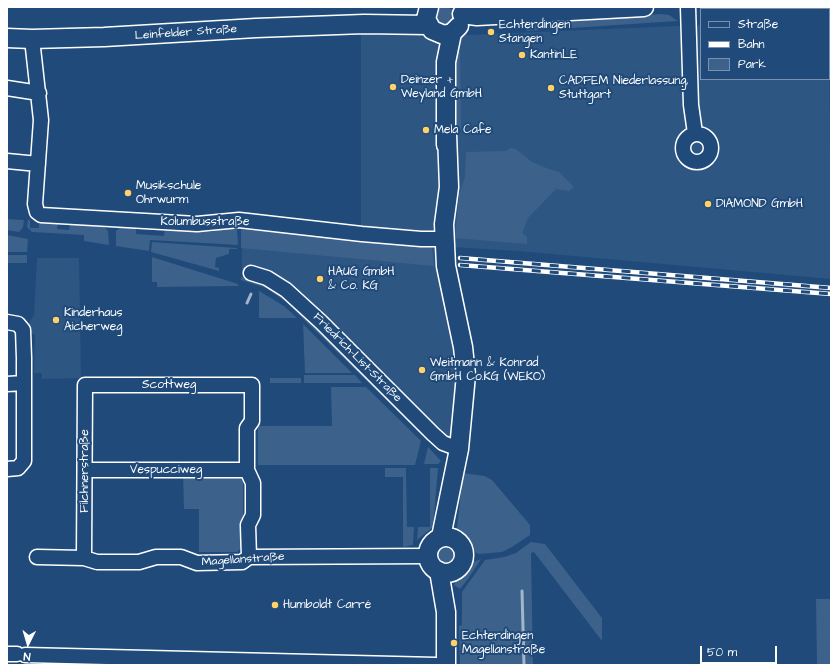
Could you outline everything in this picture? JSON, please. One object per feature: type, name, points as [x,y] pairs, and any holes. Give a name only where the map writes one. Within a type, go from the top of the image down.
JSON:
[{"type":"main road","name":"Leinfelder Straße","points":[[7,38],[32,39],[364,24],[388,18],[518,20],[537,13],[644,7]]},
{"type":"main road","points":[[444,20],[449,187],[444,239],[449,283],[463,347],[466,375],[448,538]]},
{"type":"main road","points":[[448,538],[462,546],[464,556],[459,567],[446,571],[430,563],[428,556],[431,544],[448,538]]},
{"type":"main road","points":[[446,571],[446,665]]},
{"type":"street","points":[[688,7],[691,105],[694,133]]},
{"type":"street","points":[[7,161],[38,164],[41,131],[32,39]]},
{"type":"street","points":[[7,88],[38,92]]},
{"type":"street","name":"Kolumbusstraße","points":[[38,164],[35,204],[37,212],[46,216],[197,224],[239,220],[362,234],[421,239],[444,239]]},
{"type":"street","name":"Friedrich-List-Straße","points":[[251,273],[267,278],[286,290],[321,322],[433,434],[443,442],[459,449]]},
{"type":"street","points":[[7,322],[18,324],[23,330],[24,383],[24,461],[18,468],[7,469]]},
{"type":"street","points":[[7,384],[24,383]]},
{"type":"street","name":"Scottweg","points":[[85,385],[252,385],[252,421],[247,428],[247,470]]},
{"type":"street","name":"Filchnerstraße","points":[[84,558],[85,385]]},
{"type":"street","name":"Vespucciweg","points":[[85,470],[247,470]]},
{"type":"street","points":[[247,470],[254,483],[253,516],[248,525],[249,557]]},
{"type":"street","name":"Magellanstraße","points":[[38,557],[84,558],[97,562],[139,562],[156,557],[175,557],[197,563],[242,562],[249,557],[428,556]]},
{"type":"street","points":[[16,654],[94,661],[436,665]]},
{"type":"shaded area","points":[[700,25],[700,80],[829,80],[831,279],[518,251],[436,246],[461,377],[452,434],[447,454],[278,289],[242,275],[242,228],[361,240],[361,33],[468,35]]},
{"type":"shaded area","name":"Kinderhaus Aicherweg","points":[[37,258],[79,258],[81,378],[42,379],[42,373],[34,373],[35,334],[28,334],[28,325],[34,315]]},
{"type":"green space","points":[[445,7],[452,10],[455,17],[452,24],[445,27],[438,24],[435,17],[438,10]]},
{"type":"green space","points":[[661,14],[669,15],[678,21],[526,31],[526,26],[549,21]]},
{"type":"green space","points":[[453,51],[460,51],[461,129],[455,124],[454,120]]},
{"type":"green space","points":[[511,148],[516,149],[532,162],[559,172],[574,187],[569,191],[556,189],[528,218],[522,233],[527,237],[527,244],[455,238],[459,195],[465,177],[466,152],[505,151]]},
{"type":"green space","points":[[7,219],[24,220],[23,227],[19,232],[7,230]]},
{"type":"green space","points":[[28,220],[30,220],[30,228],[39,228],[39,224],[45,221],[58,222],[57,229],[69,230],[70,222],[103,225],[108,231],[109,245],[84,241],[84,235],[32,232],[27,227]]},
{"type":"green space","points":[[122,225],[136,226],[136,234],[164,236],[165,228],[212,232],[227,227],[237,228],[238,245],[150,240],[149,251],[116,246],[116,231]]},
{"type":"green space","points":[[241,228],[430,246],[432,247],[434,266],[241,248]]},
{"type":"green space","points":[[7,235],[28,239],[27,252],[7,252]]},
{"type":"green space","points":[[152,242],[237,249],[229,249],[229,254],[216,258],[215,267],[219,268],[219,271],[151,252]]},
{"type":"green space","points":[[7,255],[27,255],[27,263],[7,263]]},
{"type":"green space","points":[[152,257],[238,284],[238,286],[157,287],[157,282],[152,282]]},
{"type":"green space","points":[[241,277],[276,291],[304,314],[422,432],[422,435],[285,301],[266,288],[241,280]]},
{"type":"green space","points":[[259,291],[284,306],[297,318],[259,318]]},
{"type":"green space","points":[[303,324],[352,373],[305,373]]},
{"type":"green space","points":[[304,375],[355,375],[362,383],[304,383]]},
{"type":"green space","points":[[270,378],[301,378],[301,383],[270,383]]},
{"type":"green space","points":[[331,387],[366,387],[421,441],[415,465],[258,465],[258,426],[332,426]]},
{"type":"green space","points":[[428,447],[441,461],[438,464],[424,464]]},
{"type":"green space","points":[[385,468],[406,468],[407,527],[414,527],[413,545],[403,547],[403,477],[385,477]]},
{"type":"green space","points":[[430,468],[438,468],[433,527],[417,540],[418,527],[430,527]]},
{"type":"green space","points":[[463,473],[485,476],[492,480],[530,525],[530,535],[502,552],[480,554],[472,552],[459,535],[457,528]]},
{"type":"green space","points":[[183,474],[236,474],[243,480],[243,546],[237,552],[199,552],[199,509],[184,509]]},
{"type":"green space","points":[[531,542],[545,544],[602,618],[602,641],[534,552],[531,553],[533,665],[460,665],[459,626],[462,625],[462,592],[485,560],[504,557],[516,553]]},
{"type":"green space","points":[[442,545],[450,545],[456,551],[456,559],[450,565],[442,565],[436,559],[436,551]]},
{"type":"green space","points":[[481,559],[460,589],[454,585],[468,564]]},
{"type":"green space","points":[[816,599],[831,599],[831,665],[817,665]]},
{"type":"waterway","points":[[247,303],[251,294]]},
{"type":"waterway","points":[[522,591],[524,665]]},
{"type":"railway","points":[[460,258],[831,288]]},
{"type":"railway","points":[[460,265],[831,294]]},
{"type":"place","name":"Echterdingen Stangen","points":[[491,32]]},
{"type":"place","name":"KantinLE","points":[[522,55]]},
{"type":"place","name":"Deinzer + Weyland GmbH","points":[[393,87]]},
{"type":"place","name":"CADFEM Niederlassung, Stuttgart","points":[[551,88]]},
{"type":"place","name":"Mela Cafe","points":[[426,130]]},
{"type":"place","name":"Musikschule Ohrwurm","points":[[128,193]]},
{"type":"place","name":"DIAMOND GmbH","points":[[708,204]]},
{"type":"place","name":"HAUG GmbH & Co. KG","points":[[320,279]]},
{"type":"place","name":"Kinderhaus Aicherweg","points":[[56,320]]},
{"type":"place","name":"Weitmann & Konrad GmbH Co.KG (WEKO)","points":[[422,370]]},
{"type":"place","name":"Humboldt Carré","points":[[275,605]]},
{"type":"place","name":"Echterdingen Magellanstraße","points":[[454,643]]}]
